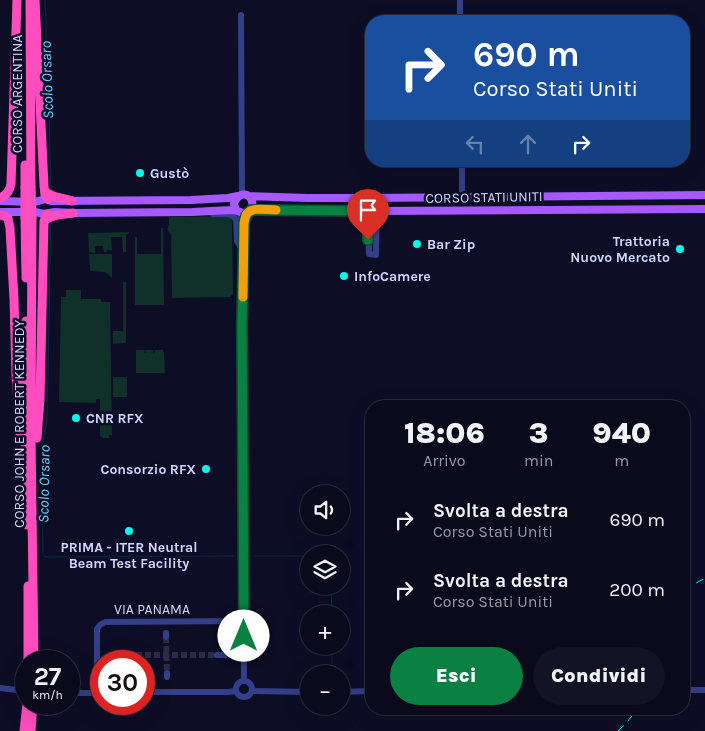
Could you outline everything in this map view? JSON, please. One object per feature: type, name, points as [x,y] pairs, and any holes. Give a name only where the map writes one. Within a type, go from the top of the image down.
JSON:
[{"type":"highway","points":[[0,199],[9,191],[11,184],[17,0]]},
{"type":"highway","name":"CORSO ARGENTINA","points":[[24,0],[28,187]]},
{"type":"highway","name":"CORSO ARGENTINA","points":[[28,187],[30,0]]},
{"type":"highway","points":[[35,0],[44,199],[54,198],[72,201]]},
{"type":"highway","name":"CORSO JOHN E ROBERT KENNEDY","points":[[28,187],[31,216],[34,650]]},
{"type":"highway","points":[[32,492],[40,399],[47,216],[73,213]]},
{"type":"highway","points":[[0,214],[8,218],[10,228],[18,408],[25,475]]},
{"type":"highway","name":"CORSO JOHN E ROBERT KENNEDY","points":[[28,650],[28,559],[25,475],[26,292],[31,216]]},
{"type":"highway","points":[[24,731],[28,715]]},
{"type":"highway","points":[[30,715],[31,731]]},
{"type":"main road","points":[[243,195],[253,201],[253,206],[244,211],[234,204],[235,199],[243,195]]},
{"type":"main road","name":"CORSO STATI UNITI","points":[[72,201],[191,200],[228,198],[243,195],[299,198],[705,196]]},
{"type":"main road","points":[[0,199],[44,199],[53,206],[47,216],[0,214]]},
{"type":"main road","name":"CORSO STATI UNITI","points":[[73,213],[705,209]]},
{"type":"street","points":[[460,0],[460,15]]},
{"type":"street","points":[[240,15],[243,195]]},
{"type":"street","name":"CORSO STATI UNITI","points":[[462,167],[462,198]]},
{"type":"street","points":[[590,209],[591,196]]},
{"type":"street","points":[[368,198],[368,254],[376,255],[377,198]]},
{"type":"street","points":[[131,200],[132,212]]},
{"type":"street","points":[[244,211],[242,326],[244,681]]},
{"type":"street","points":[[192,212],[228,214],[234,217],[236,220],[237,241],[244,251]]},
{"type":"street","name":"VIA PANAMA","points":[[98,650],[97,629],[105,622],[244,621]]},
{"type":"street","points":[[217,655],[225,655]]},
{"type":"street","points":[[236,691],[239,683],[244,681]]},
{"type":"street","points":[[244,681],[250,684],[252,691]]},
{"type":"street","points":[[0,688],[15,690]]},
{"type":"street","points":[[690,690],[705,690]]},
{"type":"street","points":[[236,691],[244,697],[252,691],[300,692]]},
{"type":"street","points":[[155,692],[236,691]]},
{"type":"street","points":[[350,692],[365,692]]},
{"type":"green space","points":[[228,216],[232,220],[233,295],[231,297],[172,298],[171,234],[168,231],[169,217]]},
{"type":"green space","points":[[161,228],[163,228],[164,305],[135,305],[135,237],[137,237],[137,254],[161,254]]},
{"type":"green space","points":[[129,232],[129,234],[126,234],[126,252],[123,252],[122,237],[111,237],[112,250],[104,252],[103,246],[95,246],[95,253],[89,252],[88,233]]},
{"type":"green space","points":[[89,254],[112,254],[112,278],[105,272],[90,271]]},
{"type":"green space","points":[[123,282],[126,282],[126,343],[113,344],[113,331],[123,331]]},
{"type":"green space","points":[[66,290],[81,290],[81,299],[101,299],[101,302],[110,302],[112,435],[109,435],[109,438],[100,436],[100,399],[96,399],[96,403],[59,402],[61,297],[66,297]]},
{"type":"green space","points":[[136,350],[144,350],[146,353],[146,350],[153,350],[153,353],[155,350],[163,350],[165,373],[136,373]]},
{"type":"green space","points":[[113,377],[127,377],[127,397],[113,397]]},
{"type":"waterway","name":"Scolo Orsaro","points":[[45,0],[51,191]]},
{"type":"waterway","name":"Scolo Orsaro","points":[[51,222],[47,420],[42,447],[43,555],[46,557],[234,556]]},
{"type":"waterway","name":"Scolo Orsaro","points":[[253,556],[300,556]]},
{"type":"waterway","name":"Scolo Orsaro","points":[[331,595],[332,605]]},
{"type":"waterway","name":"Scolo Orsaro","points":[[332,655],[332,665]]},
{"type":"tunnel","points":[[166,637],[167,673]]},
{"type":"tunnel","points":[[155,655],[217,655]]},
{"type":"railway","points":[[690,587],[705,578]]},
{"type":"railway","points":[[618,731],[632,715]]},
{"type":"slow traffic","points":[[243,297],[244,223],[247,213],[251,210],[276,210]]},
{"type":"place","name":"Gustò","points":[[140,173]]},
{"type":"place","name":"Bar Zip","points":[[417,244]]},
{"type":"place","name":"Trattoria Nuovo Mercato","points":[[680,249]]},
{"type":"place","name":"InfoCamere","points":[[344,276]]},
{"type":"place","name":"CNR RFX","points":[[76,418]]},
{"type":"place","name":"Consorzio RFX","points":[[206,469]]},
{"type":"place","name":"PRIMA - ITER Neutral Beam Test Facility","points":[[129,531]]},
{"type":"route","points":[[244,636],[242,326],[244,223],[246,216],[251,210],[368,211],[368,240]]}]
